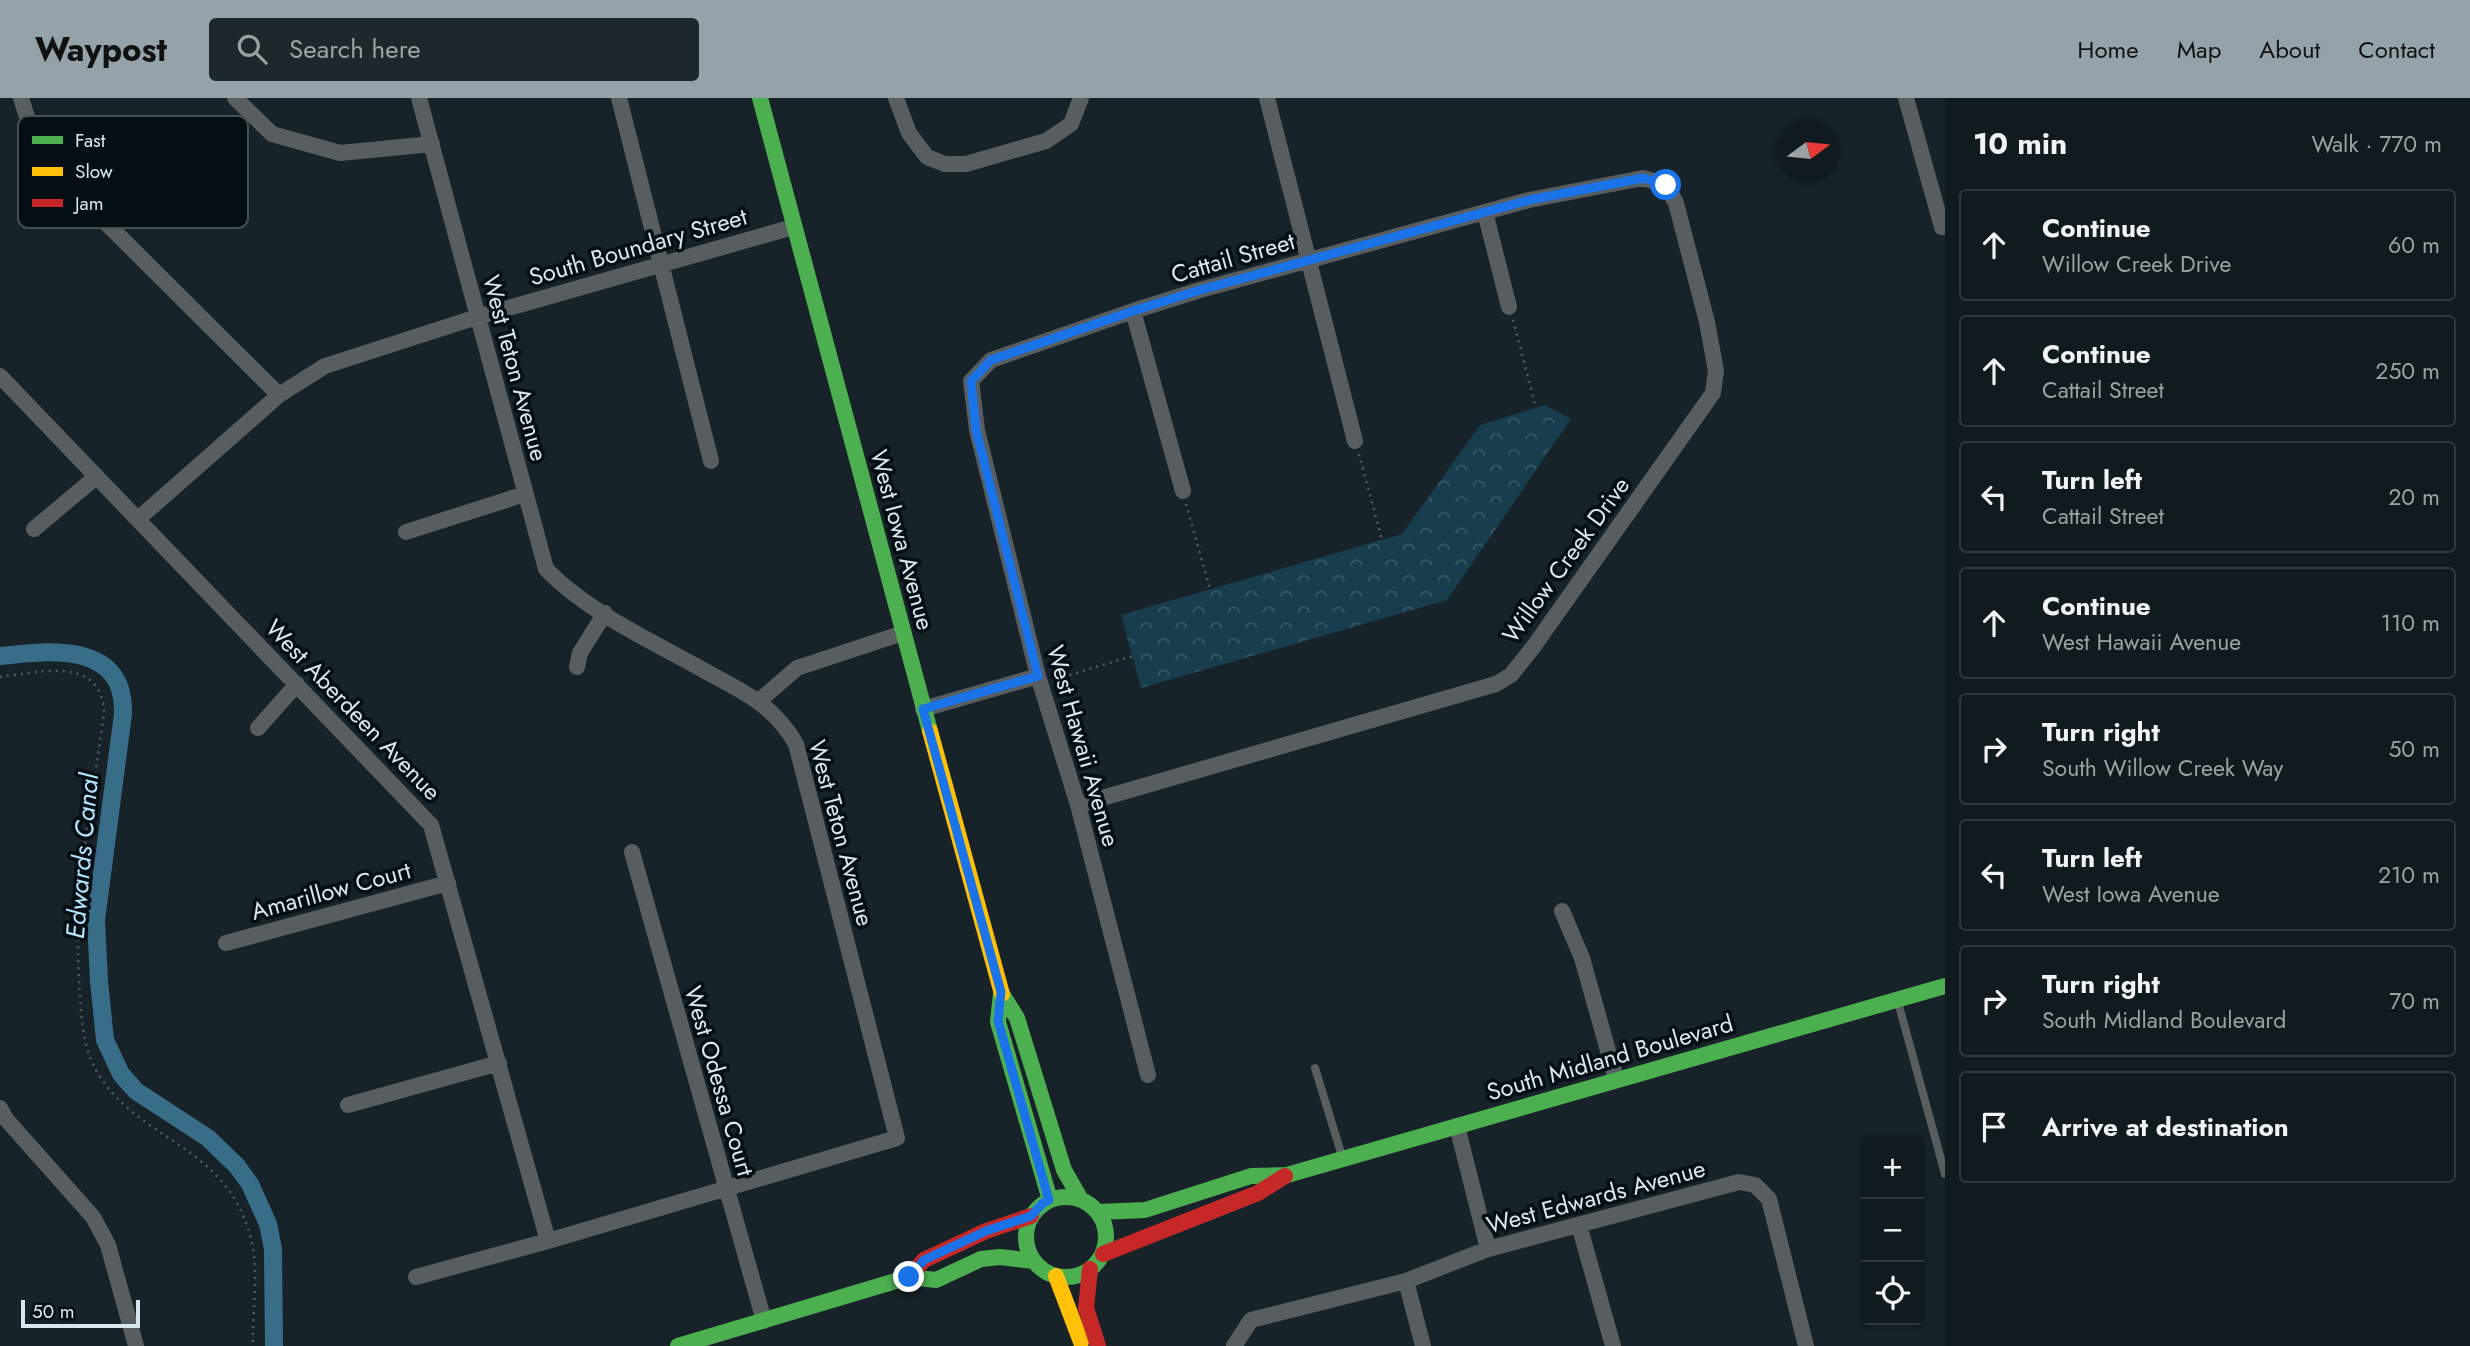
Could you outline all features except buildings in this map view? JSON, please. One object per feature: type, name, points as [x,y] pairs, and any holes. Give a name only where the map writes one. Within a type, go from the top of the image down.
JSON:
[{"type":"main road","name":"West Iowa Avenue","points":[[760,98],[1001,992],[1017,1018],[1064,1170],[1080,1198]]},
{"type":"main road","name":"South Midland Boulevard","points":[[1098,1212],[1145,1210],[1251,1176],[1287,1175],[1945,986]]},
{"type":"main road","name":"West Iowa Avenue","points":[[1001,992],[998,1021],[1049,1200]]},
{"type":"main road","name":"South Midland Boulevard","points":[[1103,1254],[1258,1193],[1287,1175]]},
{"type":"main road","points":[[1067,1196],[1080,1198],[1098,1212],[1105,1227],[1107,1240],[1103,1254],[1090,1269],[1070,1277],[1056,1276],[1033,1261],[1027,1248],[1025,1236],[1031,1216],[1049,1200],[1067,1196]]},
{"type":"main road","points":[[909,1277],[924,1260],[986,1231],[1031,1216]]},
{"type":"main road","points":[[678,1346],[909,1277],[936,1280],[981,1259],[1000,1257],[1033,1261]]},
{"type":"main road","points":[[1090,1269],[1084,1295],[1087,1319],[1098,1346]]},
{"type":"main road","points":[[1056,1276],[1083,1346]]},
{"type":"street","points":[[21,98],[27,116]]},
{"type":"street","points":[[235,98],[272,134],[340,153],[432,144]]},
{"type":"street","name":"West Teton Avenue","points":[[415,1277],[897,1139],[796,744],[785,724],[759,701],[565,589],[546,569],[419,98]]},
{"type":"street","points":[[619,98],[711,461]]},
{"type":"street","points":[[896,98],[909,133],[927,157],[945,164],[966,164],[1046,141],[1071,124],[1081,98]]},
{"type":"street","points":[[1267,98],[1355,441]]},
{"type":"street","points":[[1906,98],[1942,227],[1945,227]]},
{"type":"street","name":"Willow Creek Drive","points":[[1078,805],[1496,684],[1511,675],[1534,646],[1713,393],[1716,371],[1707,322],[1676,203],[1666,185],[1643,178],[1529,200]]},
{"type":"street","name":"Cattail Street","points":[[976,430],[971,381],[991,360],[1133,311],[1529,200]]},
{"type":"street","points":[[1485,212],[1509,307]]},
{"type":"street","name":"South Boundary Street","points":[[138,519],[279,395],[325,366],[477,317],[793,227]]},
{"type":"street","points":[[111,228],[279,395]]},
{"type":"street","points":[[1133,311],[1183,491]]},
{"type":"street","name":"West Aberdeen Avenue","points":[[0,376],[431,825],[548,1241]]},
{"type":"street","name":"West Hawaii Avenue","points":[[976,430],[1039,680],[1078,805],[1148,1075]]},
{"type":"street","points":[[34,529],[96,477]]},
{"type":"street","points":[[405,532],[525,494]]},
{"type":"street","points":[[577,667],[580,653],[605,613]]},
{"type":"street","points":[[759,701],[797,668],[903,633]]},
{"type":"street","points":[[923,709],[1039,680]]},
{"type":"street","points":[[258,728],[297,684]]},
{"type":"street","name":"West Odessa Court","points":[[632,852],[764,1321]]},
{"type":"street","name":"Amarillow Court","points":[[226,943],[448,883]]},
{"type":"street","points":[[1562,911],[1582,958],[1616,1079]]},
{"type":"street","points":[[348,1105],[499,1063]]},
{"type":"street","points":[[0,1108],[6,1119],[93,1217],[108,1245],[136,1346]]},
{"type":"street","points":[[1457,1126],[1488,1249]]},
{"type":"street","name":"West Edwards Avenue","points":[[1234,1346],[1251,1320],[1406,1282],[1488,1249],[1739,1182],[1755,1185],[1769,1199],[1806,1346]]},
{"type":"street","points":[[1579,1225],[1613,1346]]},
{"type":"street","points":[[1406,1282],[1423,1346]]},
{"type":"lane","points":[[1897,999],[1945,1174]]},
{"type":"lane","points":[[1315,1068],[1343,1159]]},
{"type":"path","points":[[1509,307],[1536,408]]},
{"type":"path","points":[[1355,441],[1382,540]]},
{"type":"path","points":[[1183,491],[1210,589]]},
{"type":"path","points":[[1039,680],[1133,656]]},
{"type":"path","points":[[0,677],[69,672],[86,677],[97,684],[101,692],[104,714],[77,922],[77,960],[85,1038],[92,1060],[115,1096],[139,1117],[193,1153],[213,1170],[227,1187],[242,1213],[251,1236],[253,1258],[253,1346]]},
{"type":"green space","points":[[1545,405],[1571,419],[1447,600],[1141,688],[1121,615],[1402,534],[1480,425]]},
{"type":"waterway","name":"Edwards Canal","points":[[0,656],[41,652],[81,656],[98,662],[112,674],[120,691],[123,714],[96,920],[105,1040],[121,1074],[136,1091],[208,1138],[237,1166],[250,1184],[268,1224],[273,1249],[274,1346]]},
{"type":"traffic: fast","points":[[760,98],[930,731]]},
{"type":"traffic: fast","points":[[1098,1212],[1145,1210],[1251,1176],[1287,1175],[1945,986]]},
{"type":"traffic: fast","points":[[1001,993],[998,1022],[1050,1200]]},
{"type":"traffic: fast","points":[[1002,994],[1017,1018],[1064,1170],[1080,1198]]},
{"type":"traffic: fast","points":[[1058,1197],[1074,1197],[1095,1208],[1106,1229],[1106,1237],[1106,1245],[1095,1266],[1074,1277],[1058,1277],[1044,1271],[1032,1259],[1026,1245],[1026,1229],[1032,1215],[1044,1203],[1058,1197]]},
{"type":"traffic: fast","points":[[678,1346],[909,1277],[936,1280],[981,1259],[1000,1257],[1033,1261]]},
{"type":"traffic: slow","points":[[930,731],[1002,994]]},
{"type":"traffic: slow","points":[[1056,1276],[1081,1342]]},
{"type":"traffic: jam","points":[[1103,1254],[1258,1193],[1285,1176]]},
{"type":"traffic: jam","points":[[909,1277],[924,1260],[986,1231],[1031,1216]]},
{"type":"traffic: jam","points":[[1090,1269],[1086,1308],[1098,1346]]},
{"type":"route","points":[[909,1277],[924,1260],[986,1231],[1031,1216],[1049,1200],[998,1021],[1001,992],[923,709],[1038,676],[976,430],[971,381],[991,360],[1200,290],[1529,200],[1643,178],[1666,185]]}]
